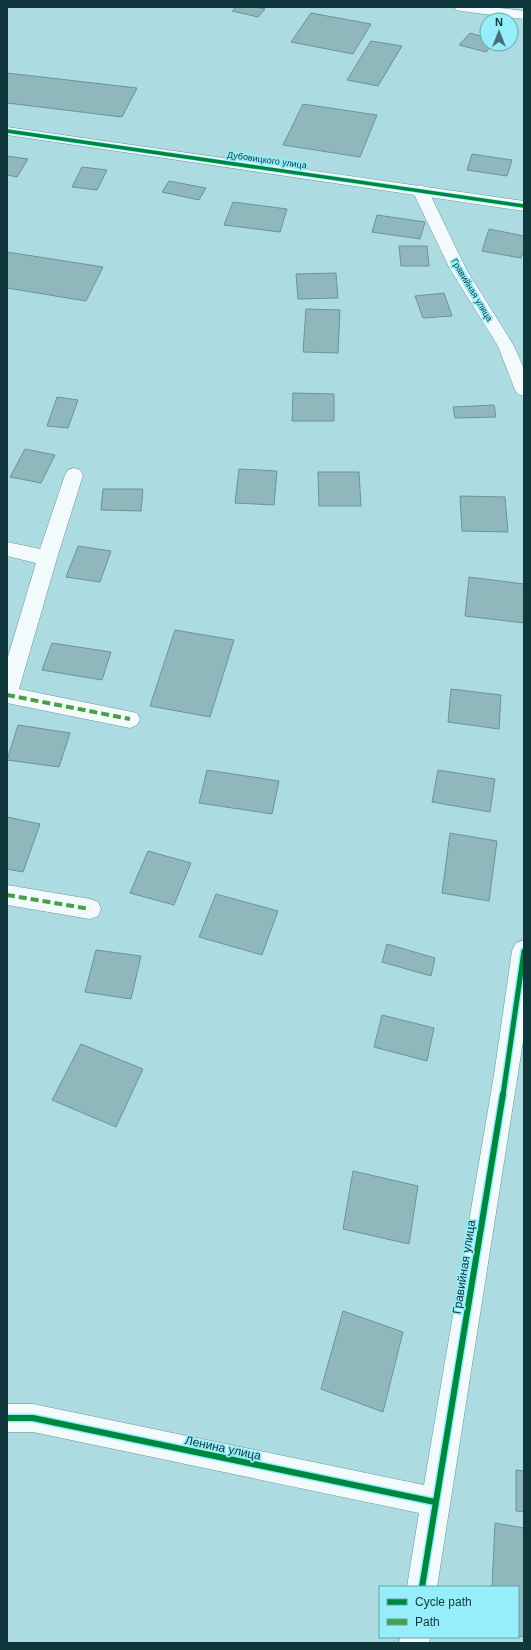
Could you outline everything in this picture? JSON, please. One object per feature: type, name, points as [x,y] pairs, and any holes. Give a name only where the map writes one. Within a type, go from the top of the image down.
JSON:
[{"type":"street","points":[[461,7],[524,15]]},
{"type":"street","name":"Дубовицкого улица","points":[[7,131],[524,206]]},
{"type":"street","name":"Гравийная улица","points":[[420,190],[458,269],[506,346],[524,390]]},
{"type":"street","points":[[74,475],[47,558],[7,695],[130,719]]},
{"type":"street","points":[[7,549],[47,558]]},
{"type":"street","points":[[7,895],[90,909]]},
{"type":"street","name":"Гравийная улица","points":[[422,1586],[506,1075],[524,951]]},
{"type":"street","name":"Ленина улица","points":[[7,1418],[33,1418],[435,1502]]},
{"type":"building","points":[[236,7],[256,7],[265,9],[258,17],[232,11]]},
{"type":"building","points":[[311,13],[371,24],[353,54],[291,42]]},
{"type":"building","points":[[470,33],[479,36],[479,50],[459,45]]},
{"type":"building","points":[[371,41],[402,46],[378,86],[347,80]]},
{"type":"building","points":[[7,73],[137,88],[122,117],[7,103]]},
{"type":"building","points":[[303,104],[377,115],[360,157],[283,145]]},
{"type":"building","points":[[472,154],[512,160],[507,176],[467,170]]},
{"type":"building","points":[[7,156],[28,159],[17,177],[7,175]]},
{"type":"building","points":[[82,167],[107,170],[97,190],[72,187]]},
{"type":"building","points":[[169,181],[206,188],[199,200],[162,192]]},
{"type":"building","points":[[233,202],[287,209],[280,232],[224,225]]},
{"type":"building","points":[[377,215],[425,222],[420,239],[372,232]]},
{"type":"building","points":[[489,229],[524,236],[524,249],[521,258],[482,251]]},
{"type":"building","points":[[399,246],[427,246],[429,266],[401,266]]},
{"type":"building","points":[[7,252],[103,267],[86,301],[7,288]]},
{"type":"building","points":[[336,273],[338,298],[298,299],[296,274]]},
{"type":"building","points":[[444,293],[452,316],[423,318],[415,296]]},
{"type":"building","points":[[306,309],[340,310],[338,353],[303,352]]},
{"type":"building","points":[[293,393],[334,394],[334,421],[292,421]]},
{"type":"building","points":[[57,397],[78,400],[68,428],[47,426]]},
{"type":"building","points":[[494,405],[496,417],[455,418],[453,407]]},
{"type":"building","points":[[25,449],[55,455],[41,483],[10,477]]},
{"type":"building","points":[[239,469],[277,471],[274,505],[235,503]]},
{"type":"building","points":[[318,472],[359,472],[361,506],[319,506]]},
{"type":"building","points":[[103,489],[143,489],[141,511],[101,510]]},
{"type":"building","points":[[460,496],[505,497],[508,532],[462,531]]},
{"type":"building","points":[[78,546],[111,551],[100,582],[66,577]]},
{"type":"building","points":[[469,577],[524,584],[524,623],[465,616]]},
{"type":"building","points":[[175,630],[234,640],[210,717],[150,706]]},
{"type":"building","points":[[52,643],[111,652],[102,680],[42,670]]},
{"type":"building","points":[[451,689],[501,695],[499,729],[448,722]]},
{"type":"building","points":[[18,725],[70,733],[59,767],[7,760]]},
{"type":"building","points":[[207,770],[279,781],[272,814],[199,803]]},
{"type":"building","points":[[438,770],[495,779],[490,812],[432,802]]},
{"type":"building","points":[[7,817],[40,824],[23,872],[7,869]]},
{"type":"building","points":[[450,833],[497,841],[489,901],[442,893]]},
{"type":"building","points":[[148,851],[191,863],[174,905],[130,893]]},
{"type":"building","points":[[216,894],[278,911],[262,955],[199,937]]},
{"type":"building","points":[[387,944],[435,958],[431,976],[382,962]]},
{"type":"building","points":[[96,950],[141,956],[131,999],[85,992]]},
{"type":"building","points":[[382,1015],[434,1028],[427,1061],[374,1047]]},
{"type":"building","points":[[81,1044],[143,1069],[116,1127],[52,1100]]},
{"type":"building","points":[[353,1171],[418,1186],[409,1244],[343,1229]]},
{"type":"building","points":[[343,1311],[403,1332],[383,1412],[321,1389]]},
{"type":"building","points":[[516,1470],[524,1471],[524,1512],[516,1511]]},
{"type":"building","points":[[495,1523],[524,1528],[524,1637],[519,1636],[519,1586],[492,1586]]},
{"type":"marked path","points":[[7,695],[130,719]]},
{"type":"marked path","points":[[7,895],[90,909]]},
{"type":"cycle path","points":[[7,131],[524,206]]},
{"type":"cycle path","points":[[422,1586],[506,1075],[524,951]]},
{"type":"cycle path","points":[[7,1418],[33,1418],[435,1502]]}]
